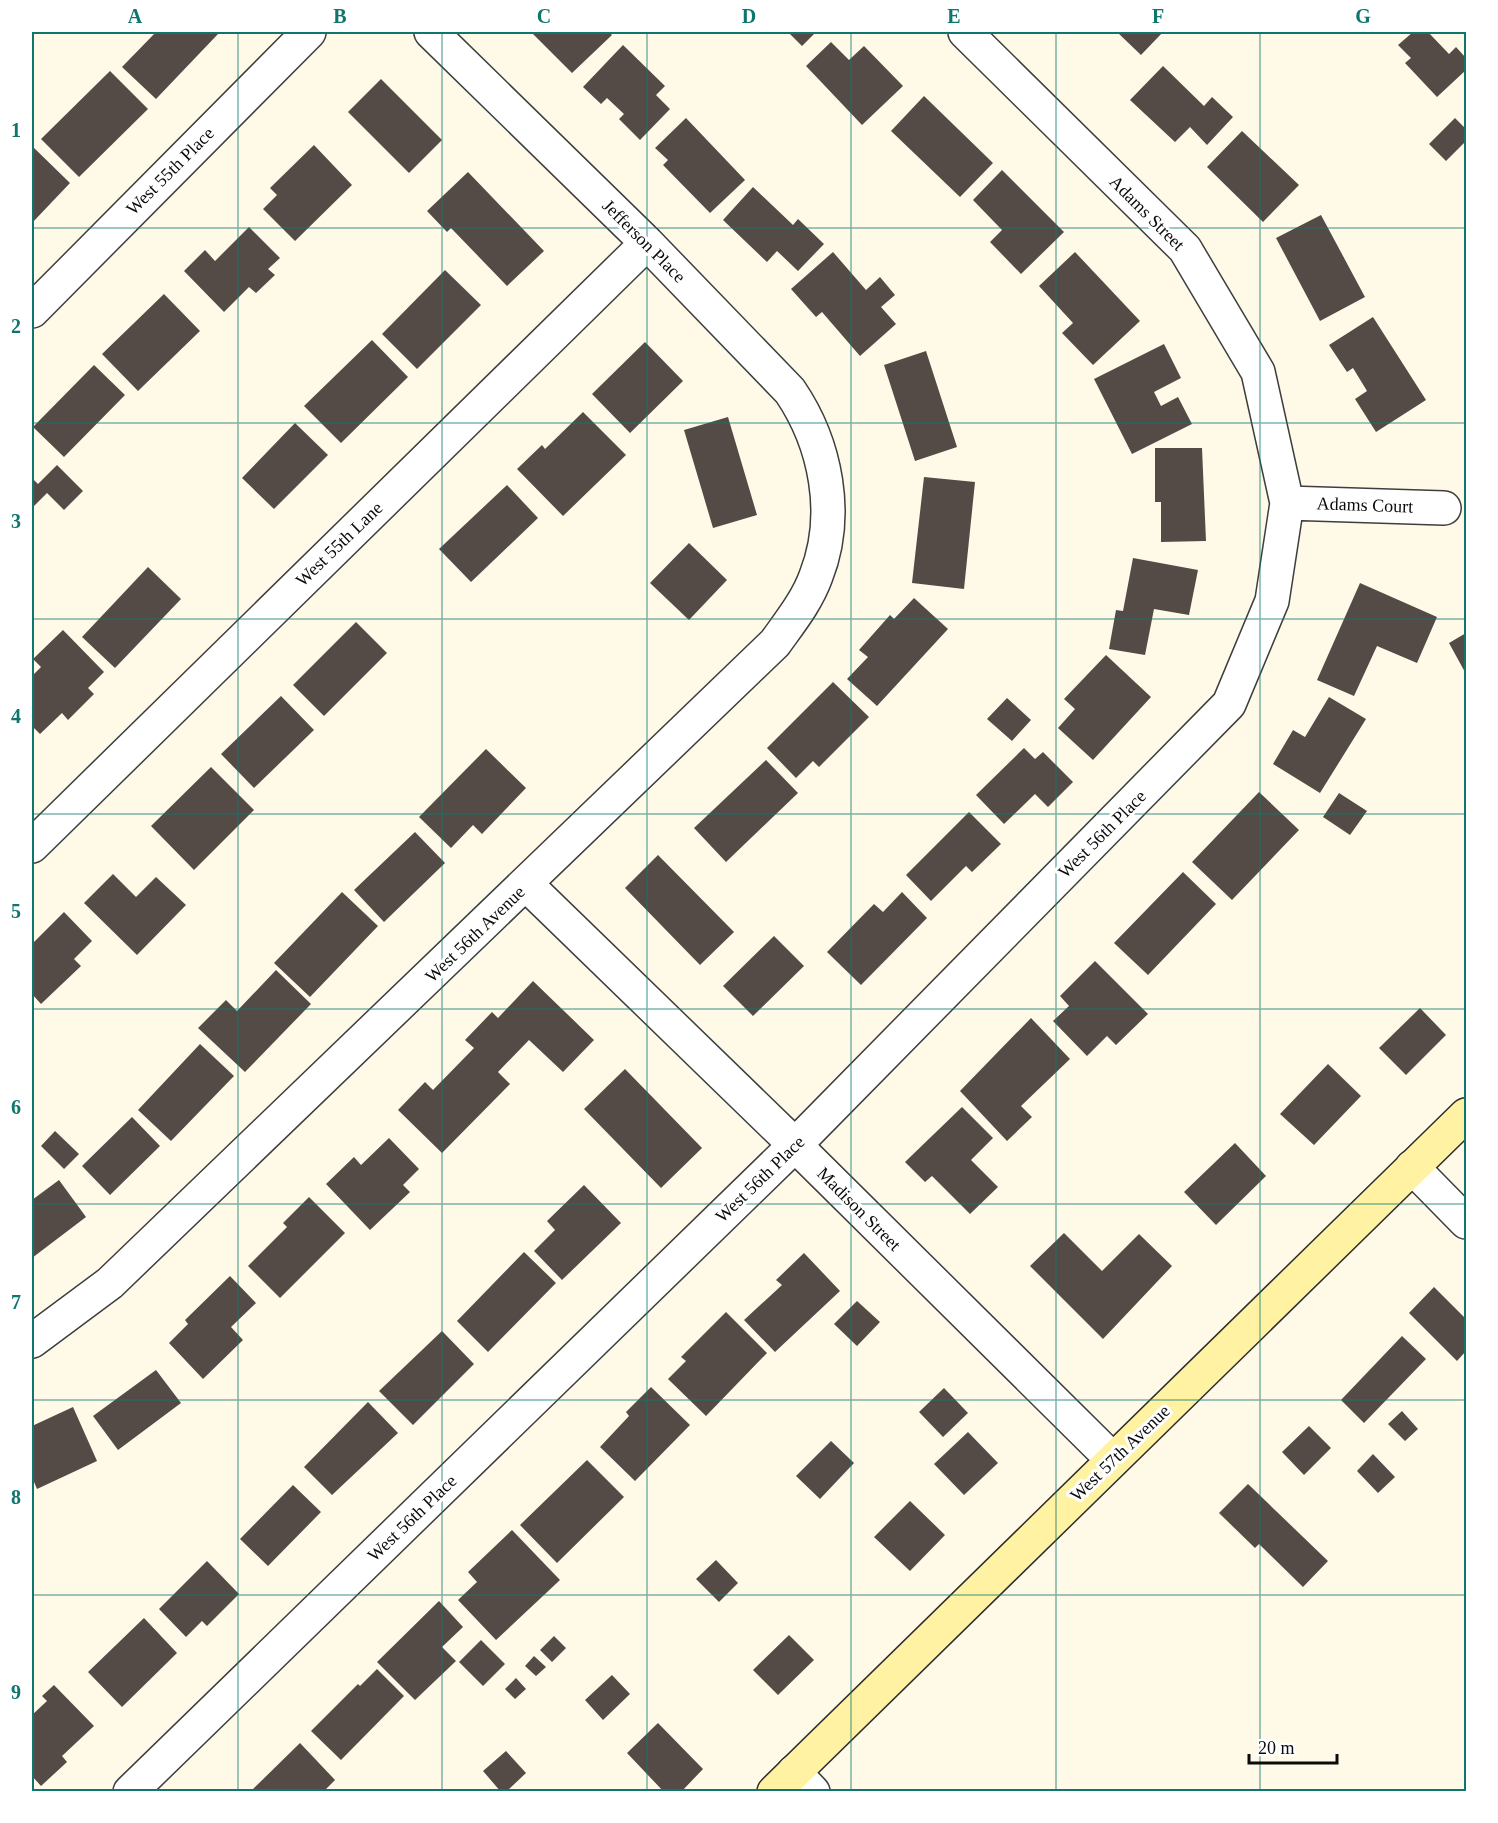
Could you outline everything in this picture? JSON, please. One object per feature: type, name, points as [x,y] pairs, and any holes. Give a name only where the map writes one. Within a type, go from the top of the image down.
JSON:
[{"type":"street","name":"West 55th Place","points":[[32,311],[309,32]]},
{"type":"street","name":"Jefferson Place","points":[[431,32],[647,243],[790,391],[806,415],[818,442],[824,472]]},
{"type":"street","name":"Adams Street","points":[[965,32],[1185,249],[1258,372],[1287,503]]},
{"type":"street","name":"West 55th Lane","points":[[32,846],[647,243]]},
{"type":"street","name":"West 56th Avenue","points":[[32,1341],[110,1283],[775,643],[796,615],[816,577],[827,536],[828,503],[824,472]]},
{"type":"street","name":"Adams Court","points":[[1287,503],[1444,508]]},
{"type":"street","name":"West 56th Place","points":[[130,1791],[795,1145],[1229,704],[1272,600],[1287,503]]},
{"type":"street","name":"Madison Street","points":[[526,884],[795,1145],[1113,1460]]},
{"type":"street","name":"West 57th Avenue","points":[[794,1785],[1113,1460],[1467,1115]]},
{"type":"street","points":[[1412,1167],[1467,1222]]},
{"type":"building","points":[[156,32],[216,32],[218,34],[156,99],[122,67]]},
{"type":"building","points":[[531,32],[609,32],[612,35],[572,73]]},
{"type":"building","points":[[788,32],[816,32],[802,46]]},
{"type":"building","points":[[1117,32],[1163,32],[1141,55]]},
{"type":"building","points":[[1413,32],[1428,32],[1449,54],[1456,47],[1466,58],[1466,70],[1437,97],[1405,63],[1411,58],[1398,45]]},
{"type":"building","points":[[831,42],[849,60],[864,46],[903,86],[862,125],[806,66]]},
{"type":"building","points":[[623,45],[665,86],[656,95],[670,109],[640,140],[619,119],[624,114],[607,98],[601,104],[583,87]]},
{"type":"building","points":[[1163,66],[1204,106],[1212,97],[1233,117],[1207,145],[1190,127],[1175,142],[1130,100]]},
{"type":"building","points":[[110,71],[148,109],[79,177],[41,139]]},
{"type":"building","points":[[381,79],[442,140],[409,173],[348,112]]},
{"type":"building","points":[[924,96],[993,163],[960,197],[891,131]]},
{"type":"building","points":[[686,118],[745,180],[710,213],[663,165],[668,160],[655,148]]},
{"type":"building","points":[[1455,118],[1466,129],[1466,141],[1446,161],[1429,144]]},
{"type":"building","points":[[1242,131],[1299,185],[1263,222],[1207,167]]},
{"type":"building","points":[[314,145],[352,185],[295,241],[263,209],[277,195],[270,188]]},
{"type":"building","points":[[32,146],[70,183],[32,223]]},
{"type":"building","points":[[1002,170],[1064,232],[1021,274],[990,242],[1002,230],[973,200]]},
{"type":"building","points":[[468,172],[544,251],[507,286],[451,228],[447,232],[427,211]]},
{"type":"building","points":[[753,187],[793,225],[798,219],[824,244],[798,271],[777,251],[767,262],[723,220]]},
{"type":"building","points":[[1321,215],[1365,297],[1320,321],[1276,238]]},
{"type":"building","points":[[249,227],[280,258],[268,269],[275,275],[256,293],[249,287],[224,312],[184,271],[205,250],[215,261]]},
{"type":"building","points":[[833,252],[866,290],[880,277],[895,295],[881,307],[896,324],[860,356],[822,312],[816,317],[791,289]]},
{"type":"building","points":[[1075,252],[1140,321],[1093,365],[1062,333],[1073,323],[1039,286]]},
{"type":"building","points":[[445,270],[481,305],[417,369],[382,334]]},
{"type":"building","points":[[164,294],[200,331],[138,391],[102,354]]},
{"type":"building","points":[[1373,317],[1426,400],[1376,432],[1355,399],[1367,391],[1353,368],[1347,372],[1329,345]]},
{"type":"building","points":[[372,340],[408,377],[341,443],[304,406]]},
{"type":"building","points":[[645,342],[683,381],[630,433],[592,394]]},
{"type":"building","points":[[1164,344],[1181,378],[1154,392],[1161,406],[1178,397],[1192,424],[1132,454],[1094,379]]},
{"type":"building","points":[[926,351],[957,447],[915,461],[884,365]]},
{"type":"building","points":[[94,365],[125,395],[64,457],[33,427]]},
{"type":"building","points":[[583,412],[626,455],[563,516],[517,469],[542,445],[545,449]]},
{"type":"building","points":[[728,417],[757,515],[713,528],[684,430]]},
{"type":"building","points":[[295,423],[328,455],[274,509],[242,478]]},
{"type":"building","points":[[1155,448],[1202,448],[1206,541],[1161,542],[1161,502],[1155,502]]},
{"type":"building","points":[[57,465],[83,491],[64,510],[47,493],[32,508],[32,478],[38,484]]},
{"type":"building","points":[[924,477],[975,482],[964,589],[912,583]]},
{"type":"building","points":[[507,485],[538,518],[471,582],[439,549]]},
{"type":"building","points":[[689,543],[727,580],[689,620],[650,583]]},
{"type":"building","points":[[1133,558],[1198,570],[1189,615],[1154,609],[1145,655],[1109,649],[1116,610],[1123,611]]},
{"type":"building","points":[[148,567],[181,599],[115,668],[82,637]]},
{"type":"building","points":[[1360,583],[1437,617],[1417,663],[1377,646],[1354,696],[1317,680]]},
{"type":"building","points":[[914,598],[948,629],[877,706],[847,679],[868,657],[859,650],[890,615],[894,619]]},
{"type":"building","points":[[356,622],[387,653],[324,716],[293,685]]},
{"type":"building","points":[[63,630],[104,672],[88,688],[94,694],[68,720],[62,713],[40,734],[32,726],[32,676],[41,667],[33,659]]},
{"type":"building","points":[[1466,633],[1466,674],[1449,643]]},
{"type":"building","points":[[1106,655],[1151,697],[1093,760],[1058,728],[1075,709],[1064,699]]},
{"type":"building","points":[[833,682],[869,717],[819,767],[813,761],[796,778],[767,748]]},
{"type":"building","points":[[281,696],[314,730],[254,788],[221,754]]},
{"type":"building","points":[[1329,697],[1366,719],[1320,793],[1273,764],[1293,730],[1305,737]]},
{"type":"building","points":[[1007,698],[1031,720],[1012,741],[987,719]]},
{"type":"building","points":[[1024,748],[1035,759],[1043,752],[1073,782],[1048,807],[1035,794],[1004,824],[976,795]]},
{"type":"building","points":[[486,749],[526,788],[482,834],[473,825],[451,848],[419,817]]},
{"type":"building","points":[[766,760],[798,793],[726,862],[694,828]]},
{"type":"building","points":[[211,767],[254,810],[194,870],[151,826]]},
{"type":"building","points":[[1259,792],[1299,830],[1232,900],[1192,862]]},
{"type":"building","points":[[1339,793],[1367,811],[1350,835],[1323,817]]},
{"type":"building","points":[[969,812],[1001,844],[972,872],[966,866],[931,901],[906,875]]},
{"type":"building","points":[[415,832],[445,863],[384,922],[354,890]]},
{"type":"building","points":[[658,855],[734,932],[700,965],[625,888]]},
{"type":"building","points":[[1183,872],[1216,904],[1148,975],[1114,943]]},
{"type":"building","points":[[113,874],[136,897],[156,877],[186,905],[137,955],[84,903]]},
{"type":"building","points":[[342,892],[378,926],[310,997],[274,963]]},
{"type":"building","points":[[902,892],[927,918],[861,985],[827,952],[874,904],[883,912]]},
{"type":"building","points":[[64,912],[92,941],[74,959],[81,966],[41,1004],[32,994],[32,944]]},
{"type":"building","points":[[774,936],[804,966],[753,1016],[723,986]]},
{"type":"building","points":[[1095,961],[1148,1014],[1116,1045],[1107,1036],[1087,1056],[1053,1021],[1069,1006],[1060,996]]},
{"type":"building","points":[[276,970],[311,1004],[245,1072],[198,1028],[226,1000],[237,1011]]},
{"type":"building","points":[[533,981],[594,1040],[563,1072],[529,1040],[498,1072],[510,1084],[442,1153],[398,1110],[425,1082],[433,1090],[474,1048],[465,1040],[492,1012],[498,1018]]},
{"type":"building","points":[[1420,1008],[1446,1035],[1406,1075],[1379,1048]]},
{"type":"building","points":[[1031,1018],[1070,1059],[1021,1106],[1032,1117],[1007,1141],[960,1091]]},
{"type":"building","points":[[200,1044],[234,1076],[171,1141],[138,1110]]},
{"type":"building","points":[[1328,1064],[1361,1096],[1314,1145],[1280,1114]]},
{"type":"building","points":[[625,1069],[702,1148],[661,1188],[584,1109]]},
{"type":"building","points":[[962,1107],[993,1138],[971,1160],[998,1187],[970,1214],[932,1176],[925,1182],[905,1162]]},
{"type":"building","points":[[132,1117],[160,1146],[110,1195],[82,1166]]},
{"type":"building","points":[[55,1131],[79,1154],[64,1169],[41,1146]]},
{"type":"building","points":[[389,1138],[419,1169],[403,1185],[410,1192],[370,1230],[326,1184],[354,1157],[361,1165]]},
{"type":"building","points":[[1235,1143],[1266,1176],[1216,1225],[1184,1192]]},
{"type":"building","points":[[59,1180],[86,1217],[32,1258],[32,1200]]},
{"type":"building","points":[[584,1185],[621,1223],[562,1280],[534,1251],[555,1230],[547,1221]]},
{"type":"building","points":[[309,1197],[345,1233],[280,1298],[248,1266],[287,1227],[283,1223]]},
{"type":"building","points":[[1064,1233],[1102,1271],[1139,1234],[1172,1266],[1103,1339],[1030,1266]]},
{"type":"building","points":[[524,1252],[556,1283],[488,1352],[457,1321]]},
{"type":"building","points":[[804,1253],[840,1291],[775,1352],[744,1320],[782,1285],[776,1280]]},
{"type":"building","points":[[230,1276],[256,1303],[231,1327],[243,1340],[203,1379],[169,1343],[188,1324],[185,1320]]},
{"type":"building","points":[[1434,1287],[1466,1319],[1466,1351],[1457,1361],[1409,1313]]},
{"type":"building","points":[[857,1301],[880,1322],[857,1346],[834,1324]]},
{"type":"building","points":[[726,1312],[767,1353],[706,1416],[668,1379],[686,1361],[681,1357]]},
{"type":"building","points":[[442,1331],[474,1364],[413,1425],[379,1391]]},
{"type":"building","points":[[1402,1336],[1426,1359],[1364,1423],[1341,1400]]},
{"type":"building","points":[[156,1370],[181,1403],[118,1450],[93,1416]]},
{"type":"building","points":[[651,1387],[690,1425],[635,1481],[600,1447],[629,1416],[626,1412]]},
{"type":"building","points":[[944,1388],[968,1413],[943,1437],[919,1412]]},
{"type":"building","points":[[368,1402],[398,1433],[332,1495],[304,1467]]},
{"type":"building","points":[[73,1407],[97,1461],[37,1489],[32,1477],[32,1426]]},
{"type":"building","points":[[1402,1411],[1418,1429],[1405,1441],[1388,1424]]},
{"type":"building","points":[[1309,1426],[1331,1448],[1304,1475],[1282,1452]]},
{"type":"building","points":[[968,1432],[998,1463],[964,1495],[934,1464]]},
{"type":"building","points":[[831,1441],[854,1463],[820,1499],[796,1476]]},
{"type":"building","points":[[1373,1454],[1395,1477],[1378,1493],[1357,1471]]},
{"type":"building","points":[[587,1460],[624,1497],[557,1563],[520,1525]]},
{"type":"building","points":[[1248,1484],[1328,1561],[1303,1587],[1259,1544],[1255,1548],[1219,1513]]},
{"type":"building","points":[[293,1485],[321,1512],[268,1566],[240,1539]]},
{"type":"building","points":[[910,1501],[945,1535],[910,1571],[874,1537]]},
{"type":"building","points":[[512,1530],[560,1580],[496,1640],[458,1600],[477,1582],[468,1572]]},
{"type":"building","points":[[716,1560],[738,1583],[719,1602],[696,1579]]},
{"type":"building","points":[[207,1561],[239,1594],[207,1626],[202,1621],[186,1637],[159,1609]]},
{"type":"building","points":[[439,1601],[463,1627],[442,1647],[456,1661],[415,1700],[377,1662]]},
{"type":"building","points":[[144,1618],[177,1653],[122,1707],[88,1672]]},
{"type":"building","points":[[789,1635],[814,1660],[778,1695],[753,1670]]},
{"type":"building","points":[[554,1636],[566,1648],[552,1662],[540,1650]]},
{"type":"building","points":[[481,1640],[505,1664],[483,1686],[459,1662]]},
{"type":"building","points":[[534,1656],[546,1667],[536,1676],[525,1666]]},
{"type":"building","points":[[377,1669],[404,1696],[341,1760],[311,1731],[358,1684],[360,1686]]},
{"type":"building","points":[[612,1675],[630,1694],[603,1720],[585,1700]]},
{"type":"building","points":[[516,1678],[526,1689],[515,1699],[505,1689]]},
{"type":"building","points":[[54,1685],[94,1726],[62,1756],[67,1762],[41,1786],[32,1776],[32,1715],[47,1701],[42,1696]]},
{"type":"building","points":[[658,1723],[703,1769],[681,1792],[664,1792],[627,1753]]},
{"type":"building","points":[[300,1743],[335,1780],[323,1792],[250,1792]]},
{"type":"building","points":[[506,1751],[526,1773],[506,1792],[501,1792],[483,1771]]}]
